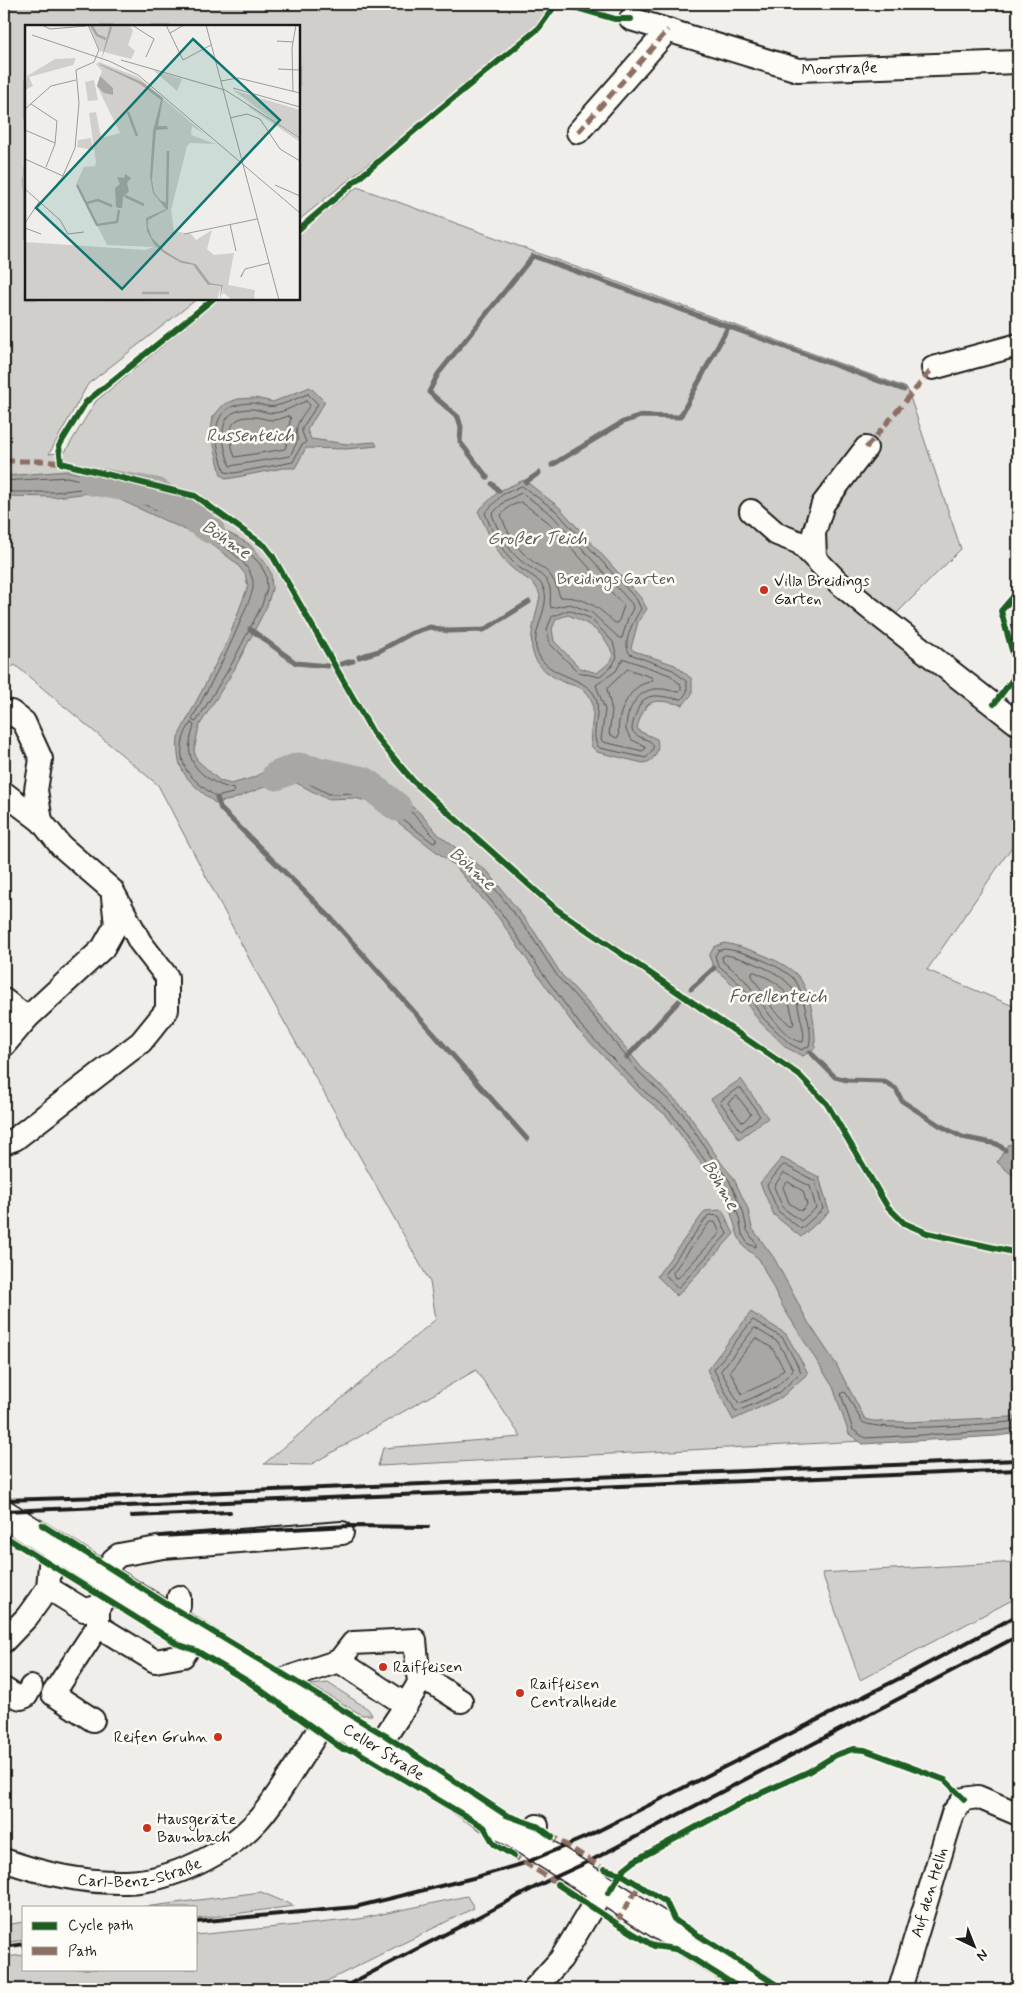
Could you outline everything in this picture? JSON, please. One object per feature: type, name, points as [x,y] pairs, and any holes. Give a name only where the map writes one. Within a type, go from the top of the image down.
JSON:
[{"type":"main road","name":"Celler Straße","points":[[4,1514],[108,1580],[175,1608],[196,1636],[377,1749],[531,1833],[603,1890],[762,1989]]},
{"type":"street","name":"Moorstraße","points":[[631,19],[798,70],[1018,62]]},
{"type":"street","points":[[578,132],[668,30]]},
{"type":"street","points":[[933,368],[1018,345]]},
{"type":"street","points":[[815,557],[814,533],[823,504],[866,448]]},
{"type":"street","points":[[751,511],[777,534],[800,542],[838,582],[1018,724]]},
{"type":"street","points":[[4,716],[12,712],[24,722],[41,759],[36,790],[41,821]]},
{"type":"street","points":[[4,793],[41,821],[61,846],[112,890],[140,942],[167,977],[167,1010],[141,1042],[15,1139],[4,1143]]},
{"type":"street","points":[[4,1046],[27,1018],[103,948],[116,925],[112,890]]},
{"type":"street","points":[[4,1000],[27,1018]]},
{"type":"street","points":[[94,1720],[53,1694],[88,1616],[108,1580],[113,1560],[119,1555],[163,1547],[342,1533]]},
{"type":"street","points":[[4,1641],[27,1617],[48,1588],[50,1565],[60,1550]]},
{"type":"street","points":[[48,1588],[154,1661],[183,1656],[196,1636]]},
{"type":"street","points":[[272,1683],[330,1664],[353,1643],[415,1640],[419,1683],[377,1749]]},
{"type":"street","points":[[330,1664],[402,1711]]},
{"type":"street","points":[[419,1683],[431,1682],[461,1701]]},
{"type":"street","points":[[4,1689],[21,1698],[26,1696],[31,1687]]},
{"type":"street","name":"Carl-Benz-Straße","points":[[4,1860],[49,1874],[89,1881],[128,1882],[174,1873],[216,1855],[239,1838],[268,1808],[326,1717]]},
{"type":"street","name":"Auf den Helln","points":[[900,1989],[953,1813],[964,1799],[978,1797],[1018,1814]]},
{"type":"street","points":[[534,1989],[561,1958],[603,1890]]},
{"type":"green space","name":"Breidings Garten","points":[[4,4],[548,4],[549,8],[536,28],[300,219],[300,25],[25,25],[25,300],[196,300],[88,384],[49,454],[65,452],[96,401],[218,300],[300,300],[300,232],[357,187],[907,388],[961,549],[893,617],[1018,732],[1018,838],[927,970],[1018,1008],[1018,1433],[378,1466],[383,1448],[521,1437],[476,1370],[310,1465],[264,1464],[436,1319],[430,1282],[253,966],[158,785],[15,665],[4,672]],"holes":[[[819,1177],[829,1212],[801,1236]]]},
{"type":"green space","points":[[1018,1562],[1018,1597],[860,1680],[822,1573]]},
{"type":"green space","points":[[328,1683],[368,1709],[372,1715],[362,1715],[310,1685]]},
{"type":"green space","points":[[261,1892],[294,1906],[198,1919],[198,1906],[152,1906]]},
{"type":"green space","points":[[467,1896],[474,1908],[311,1989],[4,1989],[4,1957],[22,1955],[22,1970],[198,1970],[198,1935],[359,1919]]},
{"type":"green space","points":[[22,1922],[22,1940],[4,1943],[4,1925]]},
{"type":"water","name":"Russenteich","points":[[310,387],[325,402],[307,430],[311,439],[347,444],[375,442],[377,446],[347,449],[306,448],[295,468],[283,468],[227,479],[221,475],[211,432],[213,417],[224,404],[238,399],[255,398],[273,402]]},
{"type":"water","points":[[68,471],[142,491],[162,501],[183,508],[249,544],[264,561],[271,573],[272,589],[267,606],[234,670],[199,726],[194,751],[197,760],[220,781],[231,784],[252,778],[272,768],[293,764],[306,767],[323,775],[372,784],[404,800],[420,813],[439,835],[489,873],[534,931],[561,974],[598,1014],[642,1068],[685,1109],[733,1177],[748,1209],[752,1228],[774,1258],[808,1322],[836,1364],[865,1419],[907,1422],[1018,1415],[1018,1433],[997,1436],[863,1444],[849,1434],[833,1387],[783,1307],[759,1259],[744,1247],[738,1236],[727,1200],[667,1116],[641,1095],[577,1029],[498,917],[455,866],[373,803],[355,798],[327,799],[287,778],[231,800],[215,803],[191,782],[186,776],[179,760],[178,737],[228,640],[248,586],[245,574],[236,563],[205,539],[114,497],[89,493],[56,497],[4,496],[4,476]]},
{"type":"water","name":"Großer Teich","points":[[524,480],[559,507],[641,598],[647,609],[638,622],[631,648],[634,651],[675,665],[692,679],[692,694],[683,705],[658,701],[652,702],[644,710],[637,728],[639,731],[657,739],[656,755],[651,760],[643,763],[597,752],[591,746],[590,740],[593,709],[588,693],[549,674],[539,665],[534,655],[532,635],[540,596],[536,587],[513,569],[502,557],[478,511],[499,491]],"holes":[[[568,615],[589,625],[601,635],[613,655],[609,663],[597,673],[580,668],[554,641],[552,629],[556,619]]]},
{"type":"water","name":"Forellenteich","points":[[724,943],[762,954],[782,964],[796,974],[801,980],[809,999],[815,1030],[815,1048],[803,1056],[787,1048],[759,1021],[738,989],[714,968],[709,956],[714,947]]},
{"type":"water","points":[[741,1079],[768,1118],[739,1139],[711,1099]]},
{"type":"water","points":[[1018,1143],[1018,1180],[997,1162],[1008,1145]]},
{"type":"water","points":[[782,1158],[819,1177],[829,1212],[801,1237],[774,1215],[760,1183]]},
{"type":"water","points":[[722,1210],[734,1234],[677,1296],[657,1276],[705,1211]]},
{"type":"water","points":[[751,1312],[786,1334],[808,1373],[782,1397],[733,1420],[707,1370]]},
{"type":"waterway","points":[[487,477],[460,442],[461,427],[458,417],[429,392],[438,374],[533,256],[904,390]]},
{"type":"waterway","points":[[552,465],[623,422],[641,416],[680,417],[727,329]]},
{"type":"waterway","points":[[526,482],[539,473]]},
{"type":"waterway","name":"Böhme","points":[[92,481],[156,492],[210,529]]},
{"type":"waterway","points":[[492,484],[499,491]]},
{"type":"waterway","points":[[359,657],[379,651],[412,633],[430,627],[448,631],[484,630],[529,602]]},
{"type":"waterway","points":[[250,629],[296,663],[328,666]]},
{"type":"waterway","points":[[341,664],[353,661]]},
{"type":"waterway","name":"Böhme","points":[[276,776],[298,767],[364,781],[397,807]]},
{"type":"waterway","points":[[217,798],[221,809],[329,916],[527,1139]]},
{"type":"waterway","points":[[691,989],[714,968]]},
{"type":"waterway","points":[[627,1057],[680,1000]]},
{"type":"waterway","points":[[810,1052],[835,1077],[847,1080],[883,1081],[896,1089],[902,1101],[939,1125],[962,1137],[997,1144],[1005,1150]]},
{"type":"railway","points":[[4,1500],[1018,1460]]},
{"type":"railway","points":[[4,1511],[1018,1470]]},
{"type":"railway","points":[[132,1516],[230,1512]]},
{"type":"railway","points":[[160,1536],[349,1526],[428,1527]]},
{"type":"railway","points":[[198,1922],[355,1907],[525,1863],[586,1837],[912,1672],[1018,1615]]},
{"type":"railway","points":[[340,1989],[551,1879],[590,1861],[1018,1636]]},
{"type":"railway","points":[[4,1947],[22,1944]]},
{"type":"marked path","points":[[578,132],[668,30]]},
{"type":"marked path","points":[[866,448],[933,368]]},
{"type":"marked path","points":[[4,461],[64,463]]},
{"type":"marked path","points":[[549,1834],[609,1871]]},
{"type":"marked path","points":[[511,1854],[560,1885]]},
{"type":"marked path","points":[[616,1923],[639,1886]]},
{"type":"cycle path","points":[[300,228],[539,28],[556,4]]},
{"type":"cycle path","points":[[563,4],[615,19],[631,19]]},
{"type":"cycle path","points":[[212,300],[86,402],[59,446],[61,463],[195,496],[265,546],[272,555],[373,733],[413,781],[556,909],[799,1075],[827,1104],[887,1206],[904,1223],[927,1233],[1018,1253]]},
{"type":"cycle path","points":[[994,704],[1013,679],[1016,665],[1001,611],[1013,597],[1018,595]]},
{"type":"cycle path","points":[[42,1525],[165,1603],[386,1736],[506,1815],[537,1826],[552,1837]]},
{"type":"cycle path","points":[[4,1536],[180,1645],[197,1651],[249,1682],[343,1749],[356,1751],[484,1827],[494,1844],[514,1856]]},
{"type":"cycle path","points":[[608,1893],[624,1869],[634,1861],[748,1799],[808,1772],[836,1755],[853,1749],[865,1750],[945,1780],[964,1799]]},
{"type":"cycle path","points":[[604,1869],[621,1874],[666,1902],[674,1919],[679,1923],[783,1989]]},
{"type":"cycle path","points":[[557,1884],[654,1946],[682,1952],[741,1989]]},
{"type":"place","name":"Villa Breidings Garten","points":[[764,590]]},
{"type":"place","name":"Raiffeisen","points":[[383,1667]]},
{"type":"place","name":"Raiffeisen Centralheide","points":[[520,1693]]},
{"type":"place","name":"Reifen Gruhn","points":[[218,1737]]},
{"type":"place","name":"Hausgeräte Baumbach","points":[[147,1828]]}]
